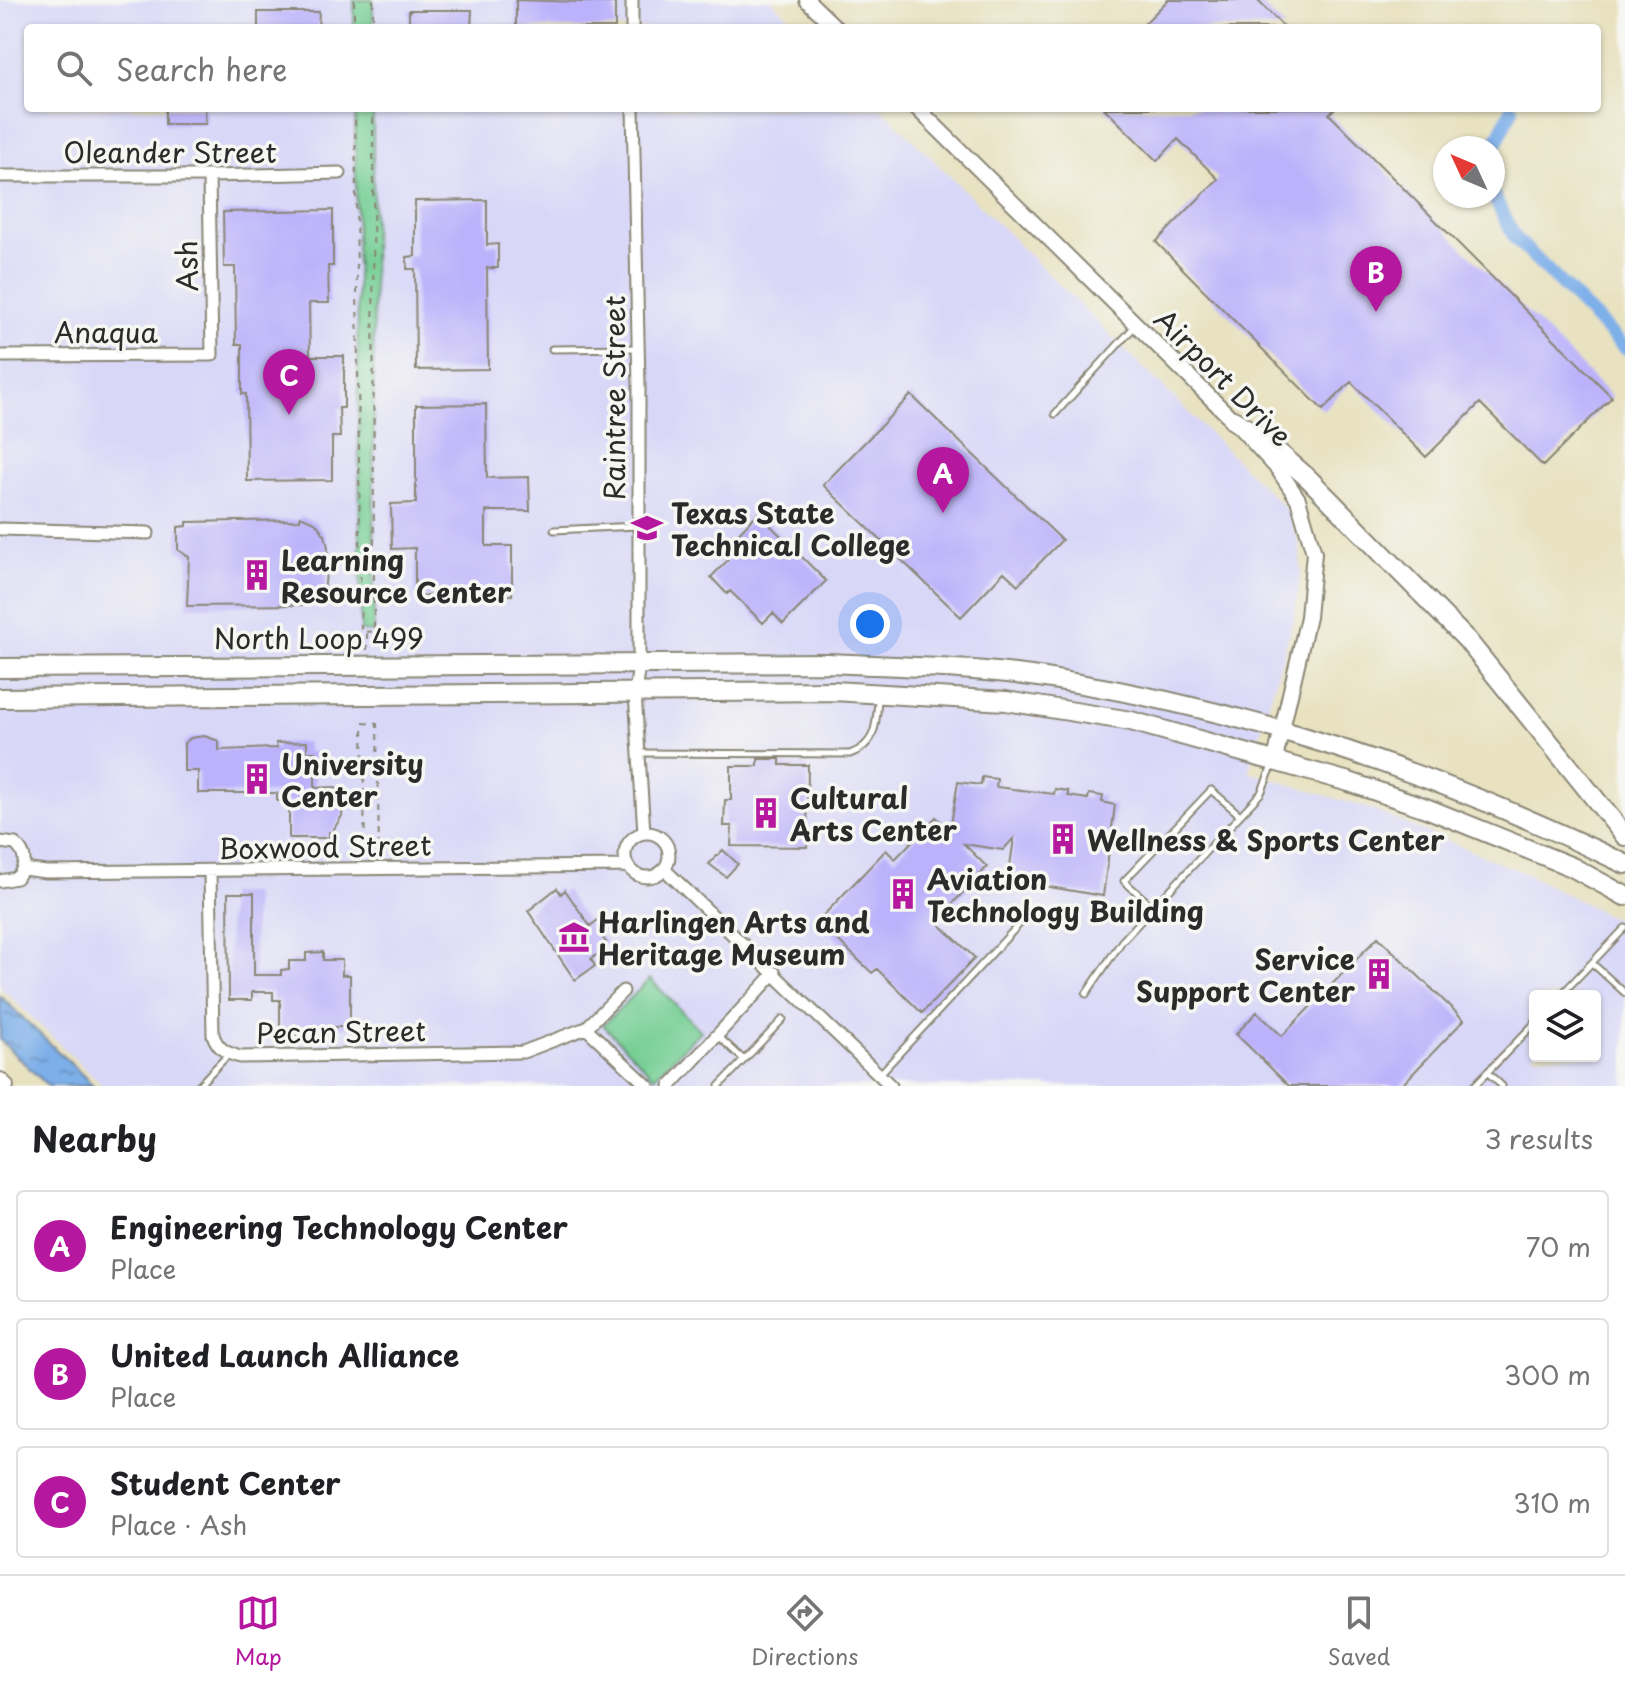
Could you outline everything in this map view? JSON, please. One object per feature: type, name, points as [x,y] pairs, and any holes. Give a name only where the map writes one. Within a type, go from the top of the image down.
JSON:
[{"type":"main road","points":[[1233,420],[1262,438],[1309,479],[1467,640],[1625,836]]},
{"type":"main road","name":"North Loop 499","points":[[0,668],[828,663],[959,669],[1056,679],[1188,704],[1434,781],[1554,830],[1625,864]]},
{"type":"main road","name":"North Loop 499","points":[[0,698],[818,691],[1006,701],[1131,721],[1349,782],[1465,823],[1572,867],[1625,896]]},
{"type":"main road","points":[[0,1081],[5,1086]]},
{"type":"street","points":[[632,0],[632,24]]},
{"type":"street","points":[[807,0],[832,24]]},
{"type":"street","name":"Raintree Street","points":[[633,112],[638,348],[639,665],[635,693],[644,832]]},
{"type":"street","name":"Airport Drive","points":[[921,112],[1233,420],[1278,469],[1298,499],[1314,553],[1308,617],[1275,759]]},
{"type":"street","name":"Oleander Street","points":[[0,176],[340,173]]},
{"type":"street","name":"Ash","points":[[209,176],[212,355]]},
{"type":"street","name":"Anaqua","points":[[0,356],[212,355]]},
{"type":"street","points":[[0,529],[148,533]]},
{"type":"street","points":[[644,832],[655,833],[664,839],[669,849],[669,859],[656,876],[645,877],[627,866],[627,844],[634,836],[644,832]]},
{"type":"street","points":[[0,842],[8,841],[20,849],[25,862],[16,878],[0,881]]},
{"type":"street","name":"Boxwood Street","points":[[23,869],[46,872],[210,872],[627,866]]},
{"type":"street","points":[[664,869],[891,1086]]},
{"type":"street","name":"Pecan Street","points":[[210,872],[213,1035],[216,1043],[229,1054],[255,1057],[523,1052],[586,1028],[623,991]]},
{"type":"street","points":[[670,1086],[775,973]]},
{"type":"street","points":[[586,1028],[648,1086]]},
{"type":"lane","points":[[1055,414],[1136,325]]},
{"type":"lane","points":[[552,349],[638,348]]},
{"type":"lane","points":[[554,530],[638,526]]},
{"type":"lane","points":[[639,753],[850,754],[860,750],[874,735],[879,693]]},
{"type":"lane","points":[[1086,994],[1122,941],[1261,793],[1275,759]]},
{"type":"lane","points":[[1153,907],[1124,881],[1211,790],[1240,815]]},
{"type":"lane","points":[[879,1075],[1025,918]]},
{"type":"lane","points":[[1566,990],[1625,928]]},
{"type":"lane","points":[[1592,963],[1625,993]]},
{"type":"lane","points":[[719,1086],[783,1019]]},
{"type":"lane","points":[[1474,1086],[1529,1029]]},
{"type":"lane","points":[[717,1035],[744,1060]]},
{"type":"lane","points":[[198,1086],[229,1054]]},
{"type":"lane","points":[[1487,1072],[1502,1086]]},
{"type":"path","points":[[354,0],[354,24]]},
{"type":"path","points":[[373,0],[373,24]]},
{"type":"path","points":[[355,112],[361,631],[374,632],[373,112]]},
{"type":"path","points":[[363,870],[366,848],[363,723],[377,724],[379,869]]},
{"type":"shaded area","name":"Texas State Technical College","points":[[0,0],[771,0],[796,24],[24,24],[24,112],[885,112],[1288,511],[1299,544],[1301,570],[1294,618],[1249,772],[1370,809],[1524,873],[1625,924],[1625,1086],[103,1086],[0,987]]},
{"type":"green space","points":[[354,0],[373,0],[373,24],[354,24]]},
{"type":"green space","points":[[355,112],[373,112],[374,632],[361,631]]},
{"type":"green space","points":[[650,979],[701,1031],[654,1077],[603,1025]]},
{"type":"water","points":[[0,996],[94,1086],[48,1086],[0,1040]]},
{"type":"building","points":[[516,0],[615,3],[615,24],[516,24]]},
{"type":"building","points":[[1168,0],[1257,0],[1281,24],[1144,24]]},
{"type":"building","points":[[409,10],[472,10],[471,24],[409,24]]},
{"type":"building","points":[[258,12],[319,12],[318,24],[258,24]]},
{"type":"building","points":[[165,112],[205,112],[206,124],[165,124]]},
{"type":"building","points":[[1108,112],[1331,112],[1329,114],[1612,397],[1543,466],[1480,403],[1426,457],[1351,382],[1323,410],[1156,242],[1218,179],[1178,139],[1157,161]]},
{"type":"building","points":[[487,200],[487,245],[498,244],[498,268],[487,268],[488,369],[416,370],[415,269],[407,269],[407,257],[415,256],[415,201]]},
{"type":"building","points":[[333,210],[333,266],[328,266],[329,303],[309,303],[310,356],[344,356],[344,408],[339,408],[340,437],[332,437],[332,480],[247,481],[242,344],[236,344],[235,267],[224,267],[223,212]]},
{"type":"building","points":[[911,395],[1062,540],[1018,585],[1004,572],[961,617],[823,485]]},
{"type":"building","points":[[486,404],[487,478],[529,477],[530,511],[486,511],[486,546],[512,546],[512,595],[415,596],[415,548],[392,549],[391,504],[416,503],[416,405]]},
{"type":"building","points":[[758,513],[826,581],[783,624],[773,613],[763,623],[711,577],[728,560],[720,552]]},
{"type":"building","name":"Learning Resource Center","points":[[300,516],[315,522],[325,535],[328,547],[324,596],[306,597],[306,605],[187,606],[189,557],[178,550],[178,527],[187,526],[187,522],[300,520]]},
{"type":"building","name":"University Center","points":[[204,736],[219,741],[219,750],[277,748],[276,743],[307,742],[307,752],[315,752],[315,788],[335,787],[343,797],[342,816],[329,832],[329,838],[289,838],[289,801],[277,801],[277,793],[198,793],[198,771],[184,771],[184,743],[191,738]]},
{"type":"building","name":"Cultural Arts Center","points":[[758,759],[780,759],[780,765],[808,765],[807,847],[731,846],[732,826],[724,826],[725,800],[731,800],[731,766],[758,766]]},
{"type":"building","points":[[982,777],[997,779],[996,787],[1054,794],[1055,789],[1068,791],[1068,796],[1088,799],[1089,794],[1103,796],[1102,802],[1115,805],[1103,896],[1008,880],[1014,838],[1003,850],[964,844],[987,867],[936,921],[975,958],[922,1013],[877,969],[872,973],[818,921],[886,850],[895,859],[936,817],[950,830],[958,782],[981,785]]},
{"type":"building","name":"Cultural Arts Center","points":[[723,850],[738,864],[726,877],[709,864]]},
{"type":"building","name":"Harlingen Arts and Heritage Museum","points":[[557,888],[561,894],[565,890],[590,926],[598,920],[603,929],[599,933],[606,942],[600,947],[602,951],[591,959],[595,966],[575,980],[528,911]]},
{"type":"building","points":[[228,893],[254,893],[254,975],[281,975],[281,970],[289,969],[289,961],[306,961],[306,953],[323,952],[323,960],[342,960],[342,975],[350,975],[350,1027],[332,1027],[332,1034],[297,1035],[297,1028],[280,1028],[280,1000],[273,1000],[273,992],[252,992],[252,1000],[229,1000]]},
{"type":"building","name":"Service Support Center","points":[[1378,937],[1464,1020],[1401,1086],[1289,1086],[1236,1034],[1257,1012],[1282,1036]]},
{"type":"waterway","points":[[1499,136],[1511,112]]},
{"type":"waterway","points":[[1500,208],[1515,238],[1625,348]]},
{"type":"place","name":"United Launch Alliance","points":[[1376,312]]},
{"type":"place","name":"Student Center","points":[[289,415]]},
{"type":"place","name":"Engineering Technology Center","points":[[943,513]]},
{"type":"place","name":"Texas State Technical College","points":[[647,528]]},
{"type":"place","name":"Learning Resource Center","points":[[257,575]]},
{"type":"place","name":"University Center","points":[[257,779]]},
{"type":"place","name":"Cultural Arts Center","points":[[766,813]]},
{"type":"place","name":"Wellness & Sports Center","points":[[1063,839]]},
{"type":"place","name":"Aviation Technology Building","points":[[903,894]]},
{"type":"place","name":"Harlingen Arts and Heritage Museum","points":[[574,937]]},
{"type":"place","name":"Service Support Center","points":[[1379,974]]}]
